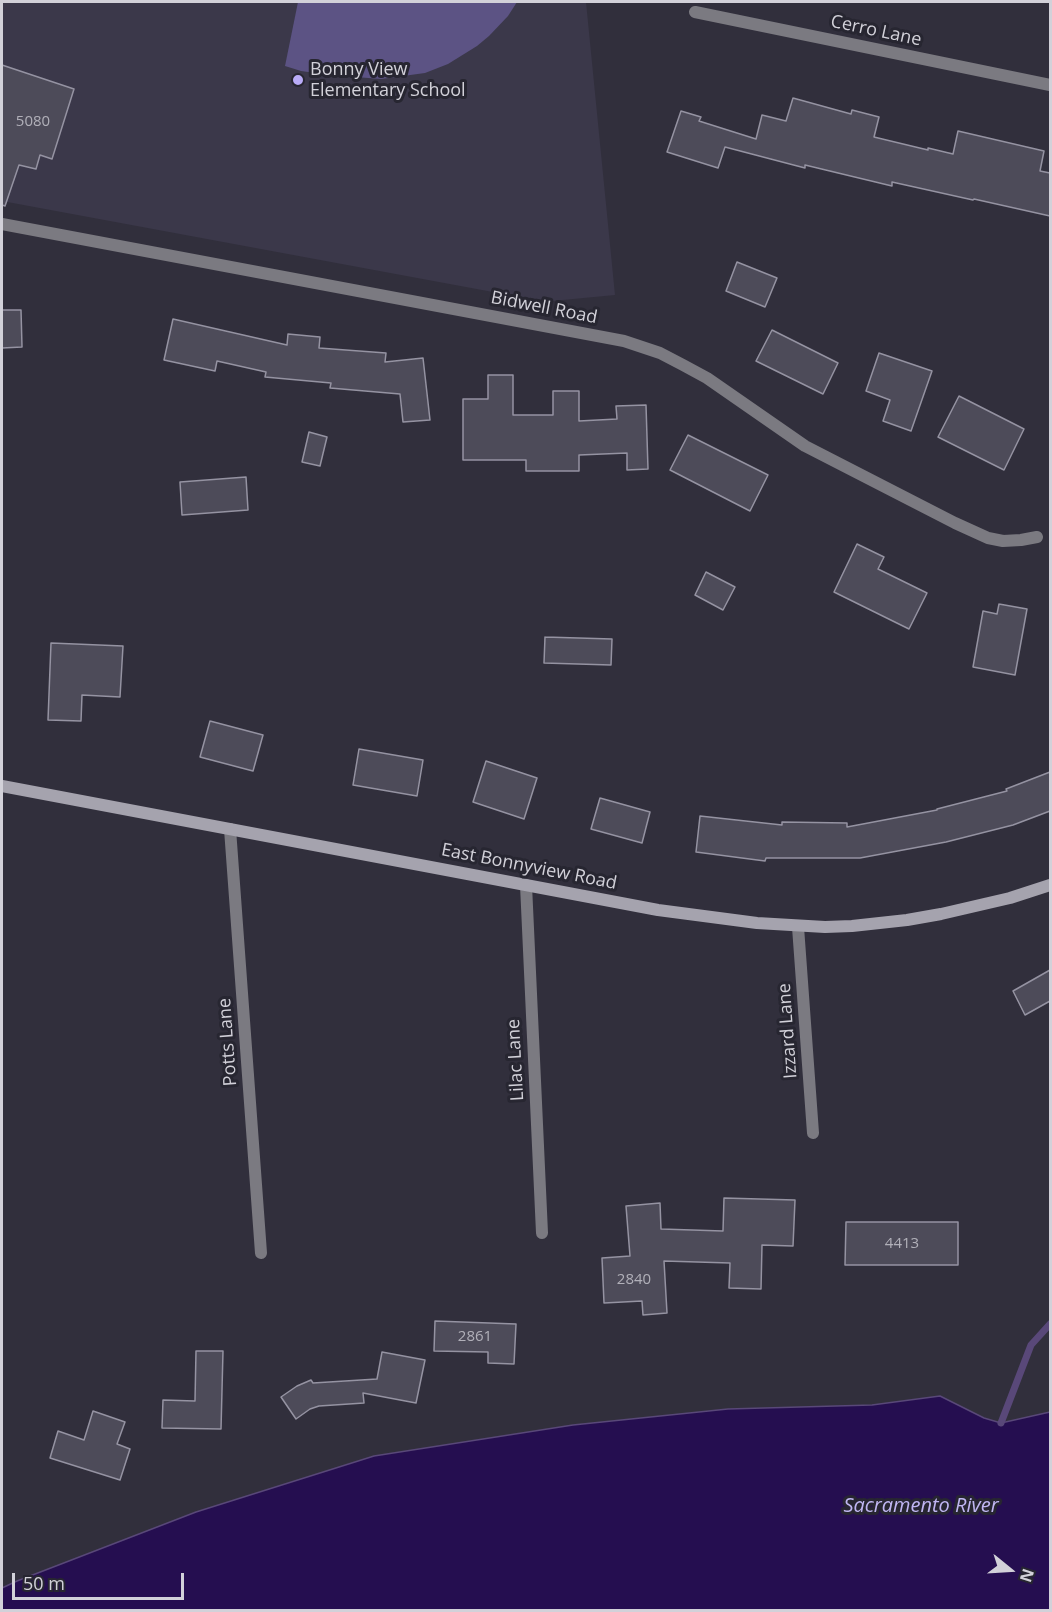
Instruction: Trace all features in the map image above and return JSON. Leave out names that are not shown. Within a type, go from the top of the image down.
[{"type":"street","name":"Cerro Lane","points":[[695,12],[1050,85]]},
{"type":"street","name":"Bidwell Road","points":[[2,224],[624,341],[660,353],[683,364],[805,446],[964,528],[988,538],[1003,541],[1037,537]]},
{"type":"street","name":"East Bonnyview Road","points":[[2,786],[658,910],[798,927],[852,926],[906,920],[1010,898],[1050,885]]},
{"type":"street","name":"Potts Lane","points":[[230,829],[261,1253]]},
{"type":"street","name":"Lilac Lane","points":[[526,885],[542,1233]]},
{"type":"street","name":"Izzard Lane","points":[[798,927],[813,1133]]},
{"type":"shaded area","name":"Bonny View Elementary School","points":[[2,2],[586,2],[615,295],[552,301],[509,295],[2,201]]},
{"type":"shaded area","points":[[298,2],[517,2],[508,16],[489,36],[448,64],[425,73],[381,79],[330,75],[285,66]]},
{"type":"water","name":"Sacramento River","points":[[940,1396],[984,1418],[1001,1423],[1050,1412],[1050,1610],[2,1610],[2,1588],[17,1581],[196,1512],[374,1456],[573,1425],[728,1409],[872,1405]]},
{"type":"building","points":[[2,65],[74,89],[52,159],[40,155],[36,169],[19,165],[5,206],[2,205]]},
{"type":"building","points":[[793,98],[851,114],[852,110],[879,117],[874,137],[928,150],[928,148],[953,154],[958,131],[1044,151],[1040,171],[1050,173],[1050,216],[892,182],[892,186],[805,165],[805,168],[725,147],[718,168],[667,152],[681,111],[701,117],[699,121],[756,139],[762,115],[786,121]]},
{"type":"building","points":[[737,262],[777,278],[765,307],[726,291]]},
{"type":"building","points":[[2,310],[21,310],[22,347],[2,348]]},
{"type":"building","points":[[173,319],[287,345],[288,334],[320,337],[319,348],[386,353],[385,362],[423,358],[430,420],[403,422],[400,394],[330,388],[331,383],[265,377],[266,372],[217,361],[215,371],[164,360]]},
{"type":"building","points":[[772,330],[838,363],[823,394],[756,361]]},
{"type":"building","points":[[879,353],[932,371],[911,431],[883,421],[890,400],[866,391]]},
{"type":"building","points":[[488,375],[513,375],[513,415],[553,415],[553,391],[579,391],[579,421],[617,419],[616,406],[646,405],[648,469],[627,470],[627,453],[579,455],[579,471],[526,471],[526,460],[463,460],[463,399],[488,399]]},
{"type":"building","points":[[959,396],[1024,429],[1004,470],[938,437]]},
{"type":"building","points":[[309,432],[327,437],[320,466],[302,462]]},
{"type":"building","points":[[688,435],[768,475],[750,511],[670,470]]},
{"type":"building","points":[[246,477],[248,510],[182,515],[180,482]]},
{"type":"building","points":[[857,544],[884,557],[878,569],[927,593],[909,629],[834,592]]},
{"type":"building","points":[[706,572],[735,587],[723,610],[695,595]]},
{"type":"building","points":[[999,604],[1027,609],[1015,675],[973,667],[983,611],[997,614]]},
{"type":"building","points":[[545,637],[612,639],[611,665],[544,663]]},
{"type":"building","points":[[51,643],[123,646],[120,697],[82,695],[81,721],[48,720]]},
{"type":"building","points":[[210,721],[263,735],[253,771],[200,757]]},
{"type":"building","points":[[359,749],[423,760],[417,796],[353,785]]},
{"type":"building","points":[[486,761],[537,778],[524,819],[473,802]]},
{"type":"building","points":[[1050,772],[1050,811],[1013,825],[946,842],[860,858],[766,858],[765,861],[696,852],[700,816],[782,825],[782,822],[847,823],[847,827],[937,810],[1007,791],[1006,789]]},
{"type":"building","points":[[600,798],[650,812],[642,843],[591,829]]},
{"type":"building","points":[[1050,970],[1050,1001],[1025,1015],[1013,991]]},
{"type":"building","points":[[724,1198],[795,1200],[793,1246],[762,1245],[761,1289],[729,1288],[730,1263],[664,1261],[667,1313],[643,1315],[642,1301],[604,1303],[602,1258],[630,1256],[626,1206],[660,1203],[661,1229],[723,1231]]},
{"type":"building","points":[[846,1222],[958,1222],[958,1265],[845,1265]]},
{"type":"building","points":[[435,1321],[516,1324],[514,1364],[488,1363],[488,1352],[434,1351]]},
{"type":"building","points":[[196,1351],[223,1351],[221,1429],[162,1428],[163,1400],[195,1401]]},
{"type":"building","points":[[382,1352],[425,1360],[416,1403],[363,1393],[364,1403],[319,1406],[310,1409],[296,1419],[281,1397],[311,1380],[313,1383],[377,1379]]},
{"type":"building","points":[[93,1411],[125,1422],[117,1444],[130,1449],[120,1480],[50,1458],[58,1431],[84,1440]]},
{"type":"waterway","points":[[1001,1423],[1031,1345],[1050,1324]]},
{"type":"place","name":"Bonny View Elementary School","points":[[298,80]]}]
